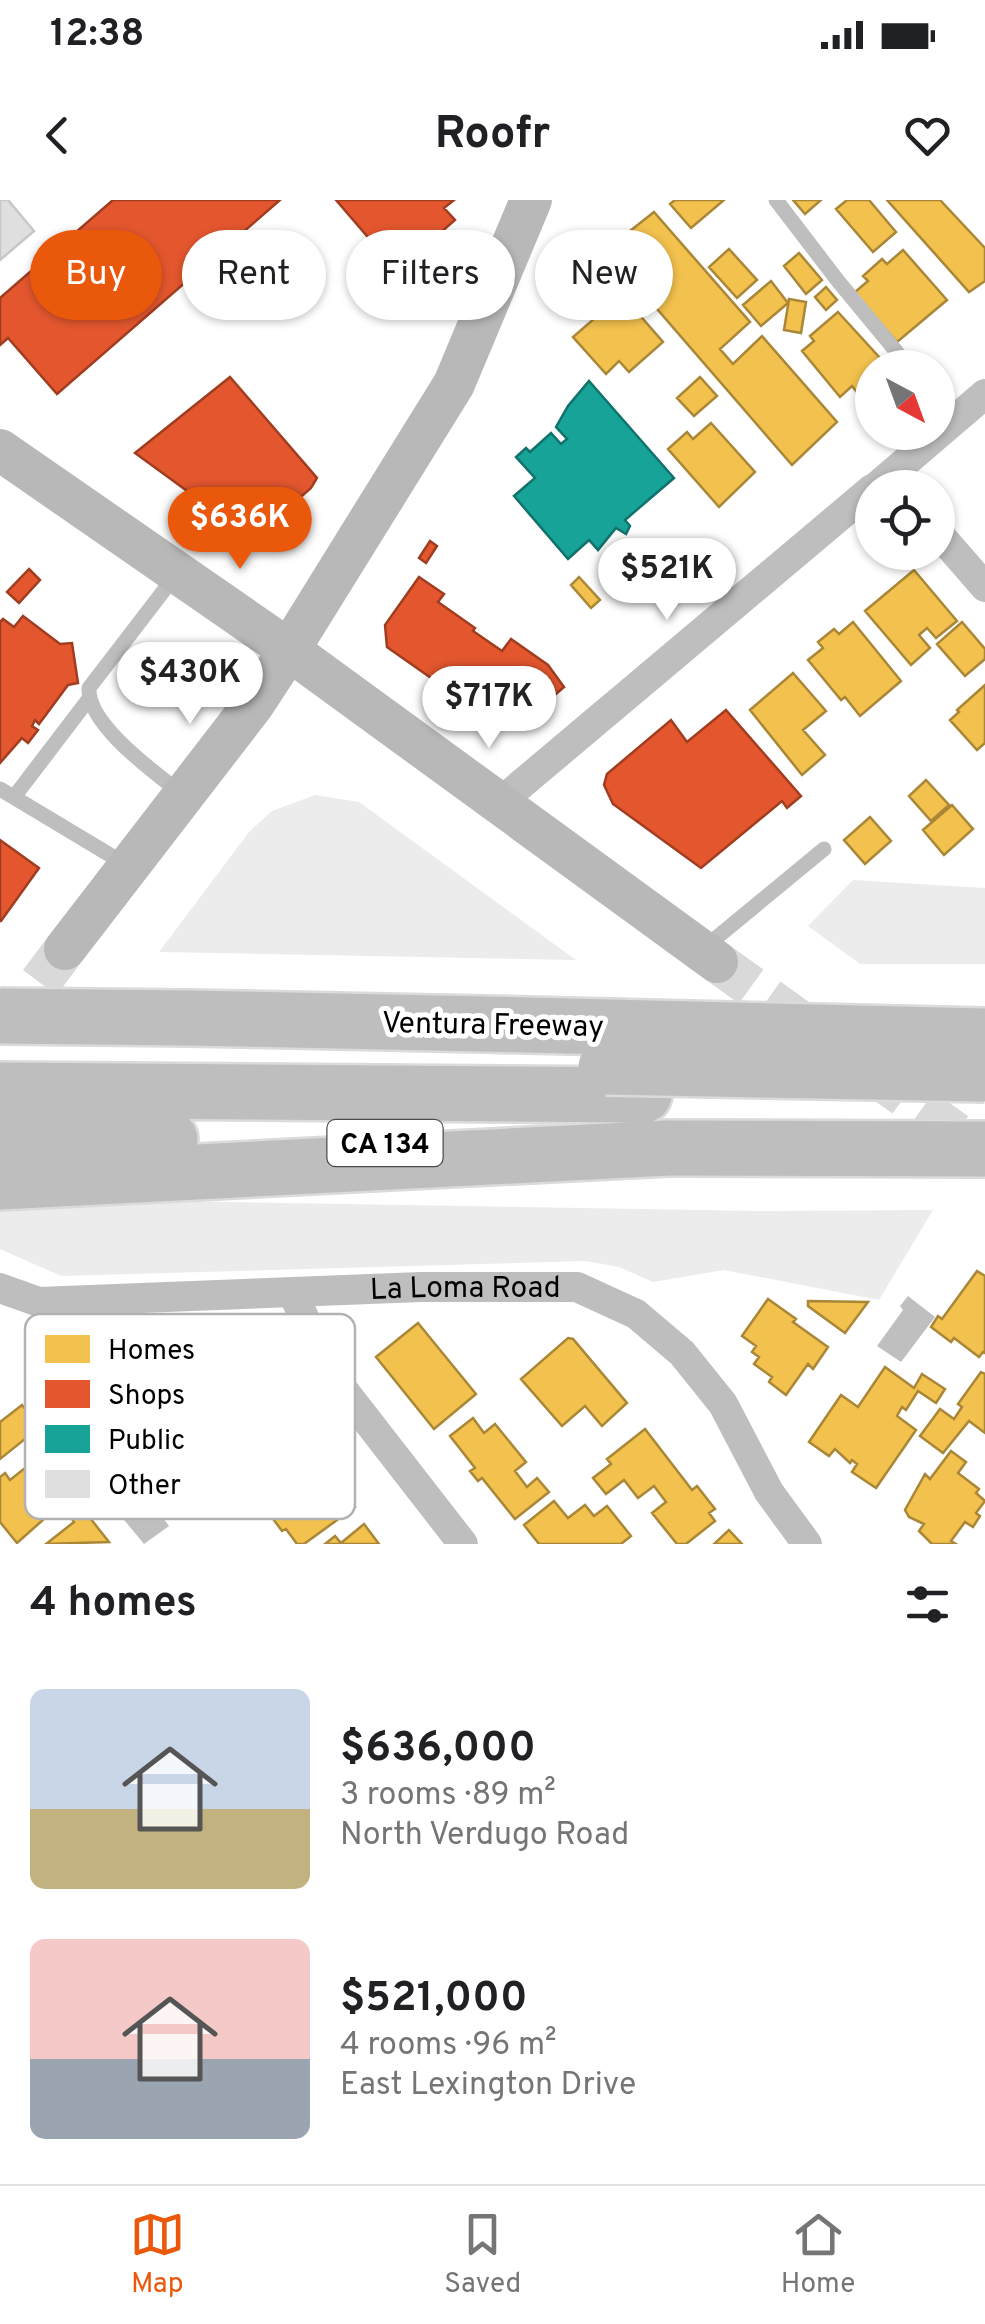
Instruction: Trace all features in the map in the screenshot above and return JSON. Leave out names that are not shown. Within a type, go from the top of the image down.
[{"type":"highway","name":"Ventura Freeway","points":[[0,1016],[162,1057],[484,1024],[985,1036]]},
{"type":"highway","points":[[0,1090],[162,1057]]},
{"type":"highway","points":[[0,1059],[162,1057],[985,1097]]},
{"type":"highway","points":[[625,1081],[985,1074]]},
{"type":"highway","name":"CA 134","points":[[0,1137],[87,1158],[668,1148],[985,1149]]},
{"type":"highway","points":[[0,1182],[87,1158]]},
{"type":"main road","points":[[65,949],[253,705],[290,650],[454,384],[531,200]]},
{"type":"main road","points":[[0,450],[290,650],[709,956]]},
{"type":"street","points":[[955,405],[985,394]]},
{"type":"street","points":[[896,470],[912,450]]},
{"type":"street","points":[[499,803],[855,508]]},
{"type":"street","points":[[955,553],[985,587]]},
{"type":"street","name":"La Loma Road","points":[[0,1288],[39,1302],[421,1287],[577,1287],[636,1314],[682,1353],[724,1404],[768,1492],[807,1544]]},
{"type":"street","points":[[292,1293],[302,1314]]},
{"type":"street","points":[[355,1404],[463,1544]]},
{"type":"lane","points":[[776,200],[895,350]]},
{"type":"lane","points":[[178,572],[89,688],[88,700],[92,710],[137,758],[183,795]]},
{"type":"lane","points":[[88,700],[7,793],[129,866]]},
{"type":"lane","points":[[709,956],[824,848]]},
{"type":"shaded area","points":[[315,795],[359,802],[576,960],[159,952],[249,832],[272,811]]},
{"type":"shaded area","points":[[853,880],[985,888],[985,964],[860,964],[808,926]]},
{"type":"shaded area","points":[[56,1199],[760,1211],[933,1210],[879,1300],[724,1270],[653,1282],[619,1267],[585,1261],[61,1276],[0,1249],[0,1205]]},
{"type":"shaded area","points":[[908,1296],[935,1317],[901,1362],[877,1346],[903,1310],[900,1306]]},
{"type":"shaded area","points":[[123,1519],[164,1519],[169,1526],[144,1544]]},
{"type":"building: Homes","points":[[675,200],[724,200],[691,228],[670,204]]},
{"type":"building: Homes","points":[[793,200],[821,200],[805,214]]},
{"type":"building: Homes","points":[[847,200],[869,200],[896,232],[873,252],[836,209]]},
{"type":"building: Homes","points":[[887,200],[940,200],[985,248],[985,281],[969,292]]},
{"type":"building: Homes","points":[[654,212],[670,230],[631,230]]},
{"type":"building: Homes","points":[[673,234],[750,322],[720,349],[733,364],[762,336],[837,422],[792,465],[667,320],[673,320]]},
{"type":"building: Homes","points":[[729,249],[757,280],[737,298],[709,267]]},
{"type":"building: Homes","points":[[903,250],[947,300],[897,342],[854,293],[868,281],[863,276],[882,259],[887,264]]},
{"type":"building: Homes","points":[[799,253],[822,280],[806,294],[784,266]]},
{"type":"building: Homes","points":[[771,281],[788,303],[761,326],[743,305]]},
{"type":"building: Homes","points":[[826,287],[837,300],[826,310],[815,297]]},
{"type":"building: Homes","points":[[789,299],[806,302],[801,333],[784,330]]},
{"type":"building: Homes","points":[[838,312],[873,350],[855,350],[855,390],[852,386],[840,397],[802,351],[814,341],[810,336]]},
{"type":"building: Homes","points":[[593,320],[644,320],[663,342],[629,372],[619,361],[606,374],[573,337]]},
{"type":"building: Homes","points":[[700,377],[717,396],[694,416],[677,398]]},
{"type":"building: Homes","points":[[711,423],[755,472],[719,507],[668,449],[687,432],[693,439]]},
{"type":"building: Homes","points":[[914,570],[957,621],[936,638],[927,628],[919,635],[930,648],[911,665],[865,611]]},
{"type":"building: Homes","points":[[579,577],[600,600],[591,608],[571,585]]},
{"type":"building: Homes","points":[[853,622],[901,681],[860,716],[845,697],[841,700],[808,660],[823,648],[818,642],[834,629],[839,634]]},
{"type":"building: Homes","points":[[962,622],[985,649],[985,659],[965,676],[937,644]]},
{"type":"building: Homes","points":[[793,673],[826,711],[803,730],[825,755],[802,775],[750,710]]},
{"type":"building: Homes","points":[[985,685],[985,743],[977,750],[950,720]]},
{"type":"building: Homes","points":[[926,780],[949,805],[931,821],[909,796]]},
{"type":"building: Homes","points":[[952,805],[973,829],[944,855],[923,830]]},
{"type":"building: Homes","points":[[870,817],[891,841],[865,864],[844,840]]},
{"type":"building: Homes","points":[[977,1271],[985,1276],[985,1353],[979,1357],[931,1327],[938,1316],[942,1319]]},
{"type":"building: Homes","points":[[768,1299],[828,1347],[813,1369],[808,1364],[786,1395],[769,1382],[772,1377],[754,1364],[759,1357],[752,1352],[756,1346],[742,1336]]},
{"type":"building: Homes","points":[[808,1301],[868,1302],[845,1333],[808,1306]]},
{"type":"building: Homes","points":[[418,1323],[476,1394],[434,1429],[376,1357]]},
{"type":"building: Homes","points":[[568,1338],[573,1339],[627,1403],[602,1426],[585,1406],[562,1426],[521,1379]]},
{"type":"building: Homes","points":[[885,1367],[914,1388],[922,1374],[945,1389],[936,1403],[918,1391],[906,1410],[902,1407],[897,1416],[916,1430],[876,1488],[852,1472],[857,1464],[852,1460],[850,1463],[835,1449],[829,1456],[809,1442],[841,1395],[858,1407]]},
{"type":"building: Homes","points":[[981,1372],[985,1374],[985,1433],[969,1421],[943,1453],[920,1436],[940,1409],[954,1419],[962,1407],[958,1404]]},
{"type":"building: Homes","points":[[22,1405],[25,1409],[25,1439],[0,1459],[0,1422]]},
{"type":"building: Homes","points":[[473,1418],[484,1433],[495,1424],[526,1462],[515,1471],[527,1487],[537,1478],[549,1492],[515,1519],[482,1478],[478,1481],[470,1471],[475,1468],[450,1436]]},
{"type":"building: Homes","points":[[645,1429],[692,1490],[697,1486],[715,1509],[709,1513],[715,1521],[686,1544],[677,1544],[652,1513],[666,1502],[654,1486],[638,1498],[624,1480],[606,1494],[593,1478],[611,1464],[607,1459]]},
{"type":"building: Homes","points":[[951,1451],[966,1462],[958,1473],[979,1489],[976,1493],[985,1501],[976,1513],[980,1516],[973,1527],[965,1522],[951,1541],[956,1544],[932,1544],[919,1531],[924,1524],[909,1517],[905,1510],[925,1474],[930,1479]]},
{"type":"building: Homes","points":[[25,1468],[25,1519],[44,1519],[17,1543],[0,1522],[0,1477],[5,1473],[10,1480]]},
{"type":"building: Homes","points":[[554,1501],[568,1518],[585,1505],[594,1516],[607,1506],[631,1536],[621,1544],[539,1544],[524,1525]]},
{"type":"building: Homes","points":[[72,1519],[91,1519],[109,1542],[46,1544],[74,1522]]},
{"type":"building: Homes","points":[[273,1519],[338,1519],[304,1544],[297,1544],[286,1529],[282,1531]]},
{"type":"building: Homes","points":[[364,1524],[379,1544],[325,1544],[335,1536],[341,1543]]},
{"type":"building: Homes","points":[[729,1530],[742,1544],[714,1544]]},
{"type":"building: Shops","points":[[113,200],[280,200],[246,230],[182,230],[182,285],[162,303],[162,230],[78,230]]},
{"type":"building: Shops","points":[[336,200],[454,200],[444,208],[455,220],[444,230],[362,230]]},
{"type":"building: Shops","points":[[30,272],[30,320],[142,320],[57,394],[8,338],[0,345],[0,298]]},
{"type":"building: Shops","points":[[230,377],[317,478],[311,488],[253,539],[135,453]]},
{"type":"building: Shops","points":[[430,541],[437,546],[426,563],[419,558]]},
{"type":"building: Shops","points":[[29,569],[40,580],[19,603],[7,592]]},
{"type":"building: Shops","points":[[419,577],[444,594],[438,602],[475,628],[473,631],[502,651],[511,639],[548,665],[564,687],[520,725],[498,725],[387,647],[385,625]]},
{"type":"building: Shops","points":[[23,616],[60,644],[72,643],[78,683],[68,685],[39,724],[35,720],[32,726],[38,730],[28,743],[22,738],[0,763],[0,622],[3,619],[14,627]]},
{"type":"building: Shops","points":[[726,710],[801,796],[787,808],[782,801],[701,868],[613,804],[604,785],[607,774],[671,720],[687,742]]},
{"type":"building: Shops","points":[[0,840],[39,868],[1,921],[0,921]]},
{"type":"building: Public","points":[[589,381],[674,478],[625,520],[630,526],[626,534],[616,528],[598,550],[589,540],[568,559],[514,496],[535,478],[516,457],[526,448],[530,452],[551,433],[561,444],[567,439],[556,427]]},
{"type":"building: Other","points":[[0,200],[8,200],[33,230],[0,260]]},
{"type":"tunnel","points":[[2,1033],[65,949]]},
{"type":"tunnel","points":[[717,962],[985,1154]]}]
